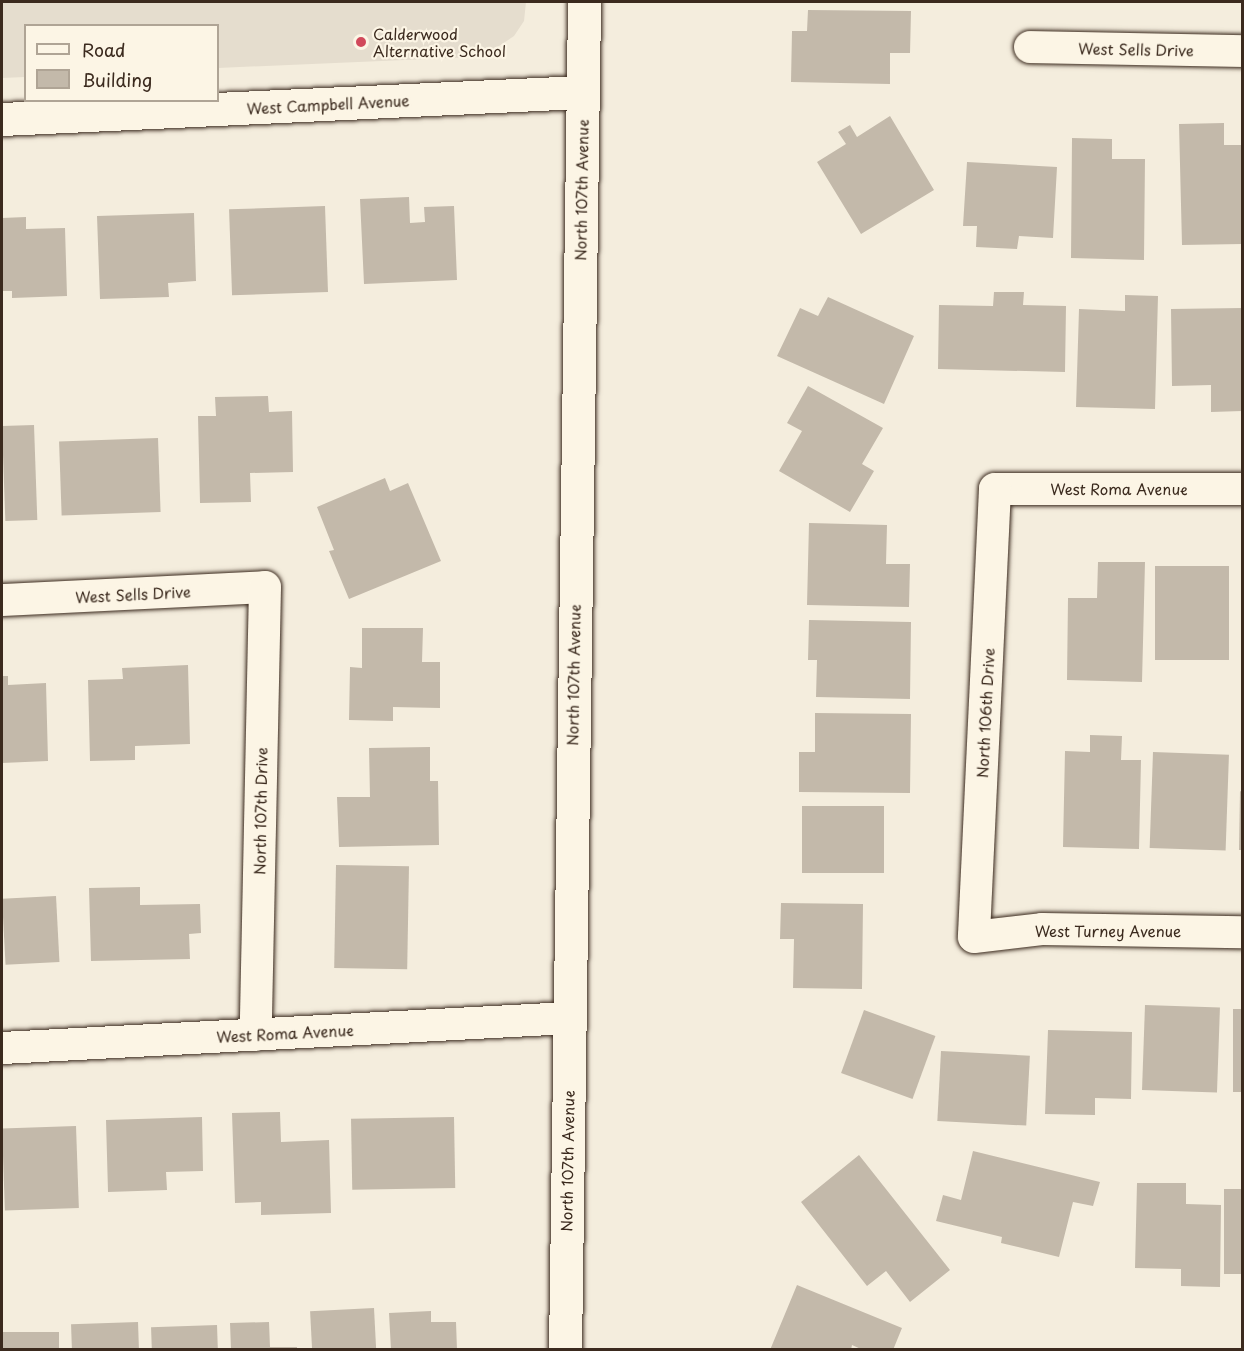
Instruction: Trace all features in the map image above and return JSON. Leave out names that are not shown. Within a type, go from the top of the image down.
[{"type":"main road","name":"North 107th Avenue","points":[[565,1350],[584,2]]},
{"type":"main road","name":"West Campbell Avenue","points":[[2,119],[582,93]]},
{"type":"street","name":"West Sells Drive","points":[[1030,47],[1242,51]]},
{"type":"street","name":"West Roma Avenue","points":[[996,489],[1242,489]]},
{"type":"street","name":"North 106th Drive","points":[[974,937],[996,489]]},
{"type":"street","name":"West Sells Drive","points":[[2,600],[265,587]]},
{"type":"street","name":"North 107th Drive","points":[[256,1035],[265,587]]},
{"type":"street","name":"West Turney Avenue","points":[[974,937],[1042,929],[1242,932]]},
{"type":"street","name":"West Roma Avenue","points":[[2,1048],[568,1018]]},
{"type":"shaded area","name":"Calderwood Alternative School","points":[[2,2],[526,2],[524,21],[514,36],[496,48],[474,57],[219,68],[219,24],[24,24],[24,77],[2,78]]},
{"type":"building","points":[[808,10],[911,11],[910,53],[890,53],[890,84],[791,82],[792,31],[807,31]]},
{"type":"building","points":[[890,116],[934,190],[861,234],[817,162],[846,144],[838,132],[850,125],[857,137]]},
{"type":"building","points":[[1224,123],[1224,145],[1242,145],[1242,244],[1182,245],[1179,124]]},
{"type":"building","points":[[1072,138],[1112,139],[1112,159],[1145,159],[1144,260],[1071,258]]},
{"type":"building","points":[[967,162],[1057,167],[1053,238],[1019,236],[1017,249],[976,247],[977,226],[963,226]]},
{"type":"building","points":[[409,197],[410,223],[425,222],[424,207],[454,206],[457,280],[364,284],[360,199]]},
{"type":"building","points":[[325,206],[328,292],[232,295],[229,209]]},
{"type":"building","points":[[194,213],[196,281],[168,283],[169,297],[100,299],[97,216]]},
{"type":"building","points":[[26,217],[26,229],[65,228],[67,296],[12,298],[12,291],[2,291],[2,218]]},
{"type":"building","points":[[994,292],[1024,292],[1023,305],[1066,306],[1065,372],[938,369],[939,305],[993,306]]},
{"type":"building","points":[[1125,295],[1158,296],[1155,409],[1076,407],[1079,309],[1125,311]]},
{"type":"building","points":[[828,297],[914,336],[884,404],[777,356],[800,308],[818,316]]},
{"type":"building","points":[[1242,308],[1242,411],[1211,412],[1211,385],[1172,386],[1171,309]]},
{"type":"building","points":[[808,386],[883,428],[862,464],[874,471],[850,512],[779,471],[802,431],[787,423]]},
{"type":"building","points":[[268,396],[269,412],[292,411],[293,472],[250,473],[251,502],[200,503],[198,416],[216,416],[215,397]]},
{"type":"building","points":[[34,425],[37,520],[5,521],[2,426]]},
{"type":"building","points":[[158,438],[161,512],[62,515],[59,441]]},
{"type":"building","points":[[385,478],[390,491],[408,483],[441,561],[349,599],[329,551],[334,550],[317,507]]},
{"type":"building","points":[[809,523],[887,525],[886,564],[910,564],[909,607],[807,605]]},
{"type":"building","points":[[1098,562],[1145,562],[1142,682],[1067,680],[1068,598],[1097,598]]},
{"type":"building","points":[[1155,566],[1229,566],[1229,660],[1155,660]]},
{"type":"building","points":[[809,620],[911,622],[910,699],[816,697],[817,660],[808,660]]},
{"type":"building","points":[[362,628],[423,628],[422,662],[440,662],[440,708],[393,707],[393,721],[349,720],[350,667],[362,668]]},
{"type":"building","points":[[188,665],[190,744],[135,746],[135,760],[90,761],[88,680],[123,679],[122,668]]},
{"type":"building","points":[[2,676],[8,676],[8,685],[46,683],[48,761],[2,763]]},
{"type":"building","points":[[815,713],[911,714],[910,793],[799,792],[799,752],[815,752]]},
{"type":"building","points":[[1090,735],[1122,736],[1121,760],[1141,760],[1139,849],[1063,847],[1065,751],[1090,752]]},
{"type":"building","points":[[430,747],[430,781],[438,781],[439,845],[339,847],[337,797],[370,797],[369,748]]},
{"type":"building","points":[[1153,752],[1229,755],[1226,851],[1150,848]]},
{"type":"building","points":[[1240,791],[1242,792],[1242,850],[1239,850]]},
{"type":"building","points":[[802,806],[884,806],[884,873],[802,873]]},
{"type":"building","points":[[336,865],[409,866],[407,969],[334,968]]},
{"type":"building","points":[[140,887],[140,905],[200,904],[201,933],[189,934],[190,959],[91,961],[89,888]]},
{"type":"building","points":[[56,896],[59,962],[6,965],[2,899]]},
{"type":"building","points":[[781,903],[863,904],[862,989],[793,988],[794,939],[780,939]]},
{"type":"building","points":[[1145,1005],[1220,1008],[1217,1093],[1142,1090]]},
{"type":"building","points":[[1233,1009],[1242,1009],[1242,1092],[1233,1092]]},
{"type":"building","points":[[864,1010],[935,1036],[913,1099],[841,1073]]},
{"type":"building","points":[[1048,1030],[1132,1032],[1131,1099],[1095,1098],[1095,1115],[1045,1114]]},
{"type":"building","points":[[941,1051],[1030,1056],[1026,1126],[937,1121]]},
{"type":"building","points":[[280,1112],[281,1142],[329,1140],[331,1213],[261,1215],[261,1202],[235,1203],[232,1113]]},
{"type":"building","points":[[202,1117],[203,1171],[166,1172],[167,1190],[108,1192],[106,1120]]},
{"type":"building","points":[[454,1117],[455,1188],[352,1190],[351,1119]]},
{"type":"building","points":[[76,1126],[79,1208],[5,1211],[2,1129]]},
{"type":"building","points":[[973,1151],[1100,1182],[1093,1206],[1073,1202],[1059,1257],[1001,1243],[1002,1237],[936,1221],[943,1195],[961,1200]]},
{"type":"building","points":[[859,1155],[950,1270],[910,1302],[886,1271],[867,1286],[801,1202]]},
{"type":"building","points":[[1137,1183],[1186,1183],[1186,1204],[1221,1205],[1220,1287],[1181,1286],[1181,1269],[1135,1268]]},
{"type":"building","points":[[1224,1189],[1242,1189],[1242,1274],[1224,1274]]},
{"type":"building","points":[[797,1285],[902,1328],[893,1350],[863,1350],[852,1345],[851,1350],[770,1350]]},
{"type":"building","points":[[374,1308],[376,1350],[312,1350],[310,1311]]},
{"type":"building","points":[[431,1311],[431,1322],[456,1322],[457,1350],[391,1350],[389,1313]]},
{"type":"building","points":[[138,1322],[139,1350],[72,1350],[71,1324]]},
{"type":"building","points":[[269,1322],[270,1347],[297,1347],[297,1350],[231,1350],[230,1323]]},
{"type":"building","points":[[217,1325],[218,1350],[152,1350],[151,1327]]},
{"type":"building","points":[[2,1332],[59,1332],[59,1350],[2,1350]]},
{"type":"place","name":"Calderwood Alternative School","points":[[361,42]]}]
